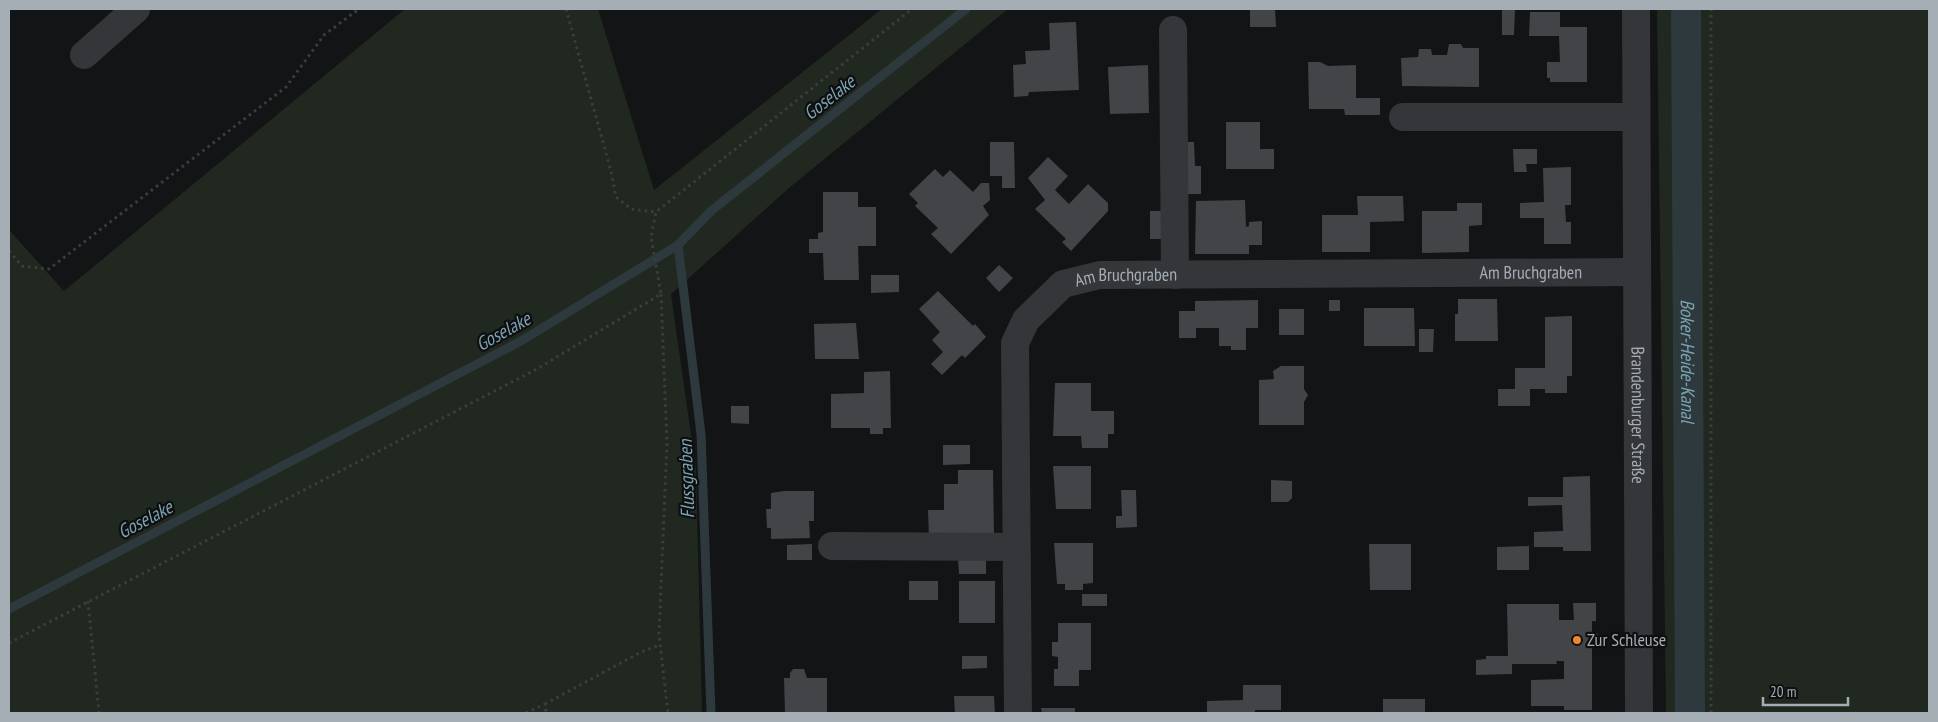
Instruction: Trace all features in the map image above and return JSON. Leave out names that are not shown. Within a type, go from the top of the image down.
[{"type":"street","points":[[84,55],[136,9]]},
{"type":"street","name":"Brandenburger Straße","points":[[1636,9],[1639,713]]},
{"type":"street","points":[[1173,30],[1175,275]]},
{"type":"street","points":[[1403,117],[1636,117]]},
{"type":"street","name":"Am Bruchgraben","points":[[1018,713],[1015,343],[1026,320],[1063,284],[1100,275],[1637,272]]},
{"type":"street","points":[[832,546],[1016,547]]},
{"type":"path","points":[[9,251],[22,266],[49,269],[286,87],[324,35],[359,9]]},
{"type":"path","points":[[566,9],[611,171],[616,196],[631,209],[656,212]]},
{"type":"path","points":[[668,713],[660,645],[667,443],[661,294],[651,237],[656,212],[912,9]]},
{"type":"path","points":[[1711,9],[1711,713]]},
{"type":"path","points":[[9,643],[537,369],[661,294]]},
{"type":"path","points":[[88,601],[99,713]]},
{"type":"path","points":[[526,713],[641,652],[660,645]]},
{"type":"path","points":[[546,704],[546,713]]},
{"type":"shaded area","points":[[405,9],[598,9],[654,190],[882,9],[1008,9],[789,188],[671,294],[696,470],[702,713],[9,713],[9,230],[64,291]]},
{"type":"shaded area","points":[[1657,9],[1929,9],[1929,713],[1666,713]]},
{"type":"building","points":[[1250,9],[1275,9],[1276,27],[1250,27]]},
{"type":"building","points":[[1502,9],[1515,9],[1514,35],[1502,35]]},
{"type":"building","points":[[1530,12],[1560,12],[1560,27],[1587,27],[1587,82],[1550,82],[1550,78],[1547,78],[1547,62],[1560,62],[1559,36],[1529,36]]},
{"type":"building","points":[[1076,22],[1079,90],[1029,92],[1028,96],[1014,97],[1013,65],[1026,64],[1025,51],[1050,50],[1049,23]]},
{"type":"building","points":[[1449,44],[1461,44],[1463,48],[1479,48],[1479,87],[1402,86],[1401,58],[1418,57],[1419,49],[1431,49],[1432,55],[1447,55]]},
{"type":"building","points":[[1308,62],[1320,62],[1328,66],[1356,65],[1356,98],[1380,98],[1380,115],[1345,115],[1344,109],[1309,109]]},
{"type":"building","points":[[1148,65],[1149,113],[1110,114],[1108,67]]},
{"type":"building","points":[[1226,122],[1260,122],[1260,149],[1274,149],[1274,169],[1226,169]]},
{"type":"building","points":[[990,142],[1014,142],[1015,188],[1002,188],[1002,176],[990,176]]},
{"type":"building","points":[[1182,142],[1194,142],[1195,166],[1201,166],[1201,194],[1180,194]]},
{"type":"building","points":[[1513,149],[1537,149],[1537,164],[1526,164],[1527,172],[1514,172]]},
{"type":"building","points":[[1048,157],[1068,176],[1055,190],[1069,204],[1088,184],[1108,203],[1108,211],[1071,251],[1062,242],[1066,239],[1035,209],[1045,200],[1028,178]]},
{"type":"building","points":[[1571,167],[1571,205],[1565,205],[1566,222],[1571,222],[1571,244],[1544,244],[1544,218],[1520,218],[1520,203],[1544,202],[1543,168]]},
{"type":"building","points":[[935,169],[943,177],[950,170],[973,192],[981,183],[989,183],[990,200],[983,206],[989,215],[951,254],[931,234],[938,228],[915,206],[918,203],[909,194]]},
{"type":"building","points":[[823,192],[858,192],[858,207],[876,207],[876,246],[858,246],[859,280],[824,280],[823,253],[809,253],[809,239],[818,239],[818,233],[823,232]]},
{"type":"building","points":[[1357,196],[1403,196],[1404,221],[1370,222],[1370,252],[1322,252],[1322,215],[1358,215]]},
{"type":"building","points":[[1245,200],[1246,227],[1249,226],[1249,222],[1262,221],[1262,245],[1249,245],[1249,254],[1195,254],[1196,201]]},
{"type":"building","points":[[1457,203],[1482,203],[1482,225],[1469,226],[1469,252],[1422,253],[1422,211],[1457,211]]},
{"type":"building","points":[[1150,211],[1166,211],[1166,239],[1150,239]]},
{"type":"building","points":[[999,265],[1013,278],[999,292],[986,278]]},
{"type":"building","points":[[871,275],[899,275],[899,292],[871,293]]},
{"type":"building","points":[[938,291],[973,326],[975,324],[986,337],[965,358],[962,355],[942,375],[931,364],[943,352],[932,340],[940,332],[919,309]]},
{"type":"building","points":[[1458,299],[1497,299],[1498,341],[1455,341],[1455,314],[1458,314]]},
{"type":"building","points":[[1258,300],[1258,328],[1246,328],[1246,350],[1231,350],[1231,346],[1219,346],[1219,328],[1196,328],[1196,338],[1179,338],[1179,311],[1195,311],[1195,301]]},
{"type":"building","points":[[1329,300],[1340,300],[1340,311],[1329,311]]},
{"type":"building","points":[[1364,308],[1414,308],[1415,346],[1364,346]]},
{"type":"building","points":[[1279,309],[1304,309],[1304,335],[1279,335]]},
{"type":"building","points":[[1572,316],[1572,376],[1567,376],[1567,393],[1545,393],[1545,389],[1530,389],[1530,406],[1498,406],[1498,389],[1515,389],[1515,368],[1545,368],[1545,317]]},
{"type":"building","points":[[856,323],[859,359],[815,359],[814,324]]},
{"type":"building","points":[[1419,329],[1434,329],[1433,352],[1419,352]]},
{"type":"building","points":[[1281,366],[1304,366],[1304,389],[1308,395],[1304,402],[1304,425],[1259,425],[1259,380],[1274,379],[1273,371]]},
{"type":"building","points":[[890,371],[891,428],[883,428],[883,434],[870,434],[870,428],[831,428],[831,394],[864,393],[864,372]]},
{"type":"building","points":[[1055,383],[1091,383],[1091,411],[1114,411],[1114,434],[1108,434],[1108,448],[1082,448],[1081,436],[1053,436]]},
{"type":"building","points":[[731,406],[749,406],[749,424],[731,423]]},
{"type":"building","points":[[943,445],[970,445],[970,464],[943,465]]},
{"type":"building","points":[[1053,466],[1091,466],[1091,509],[1056,509]]},
{"type":"building","points":[[958,470],[993,470],[994,536],[929,538],[928,510],[944,510],[944,484],[958,484]]},
{"type":"building","points":[[1590,476],[1591,551],[1563,551],[1563,547],[1534,547],[1534,532],[1563,531],[1562,505],[1528,506],[1528,497],[1563,497],[1563,477]]},
{"type":"building","points":[[1271,480],[1292,481],[1292,498],[1288,502],[1271,502]]},
{"type":"building","points":[[1121,490],[1136,490],[1137,527],[1116,528],[1116,516],[1122,516]]},
{"type":"building","points":[[814,491],[814,521],[809,521],[810,538],[771,539],[771,528],[767,528],[766,509],[771,509],[771,493]]},
{"type":"building","points":[[1054,543],[1093,543],[1093,583],[1083,584],[1083,590],[1065,590],[1065,584],[1057,584]]},
{"type":"building","points":[[812,544],[812,560],[787,560],[787,545]]},
{"type":"building","points":[[1369,544],[1411,544],[1411,590],[1370,590]]},
{"type":"building","points":[[1529,546],[1529,570],[1497,570],[1497,547]]},
{"type":"building","points":[[986,558],[986,574],[959,574],[958,559]]},
{"type":"building","points":[[909,581],[938,581],[938,600],[909,600]]},
{"type":"building","points":[[959,581],[995,581],[995,623],[959,623]]},
{"type":"building","points":[[1082,594],[1107,594],[1107,606],[1082,606]]},
{"type":"building","points":[[1573,603],[1596,603],[1596,621],[1592,621],[1592,633],[1597,633],[1600,641],[1592,643],[1592,710],[1564,710],[1564,706],[1531,706],[1531,680],[1564,679],[1564,661],[1556,661],[1557,664],[1512,664],[1512,674],[1476,675],[1476,660],[1486,659],[1486,656],[1508,656],[1507,604],[1559,604],[1559,620],[1574,620]]},
{"type":"building","points":[[1058,623],[1091,623],[1091,670],[1079,670],[1079,686],[1054,686],[1054,669],[1058,669],[1058,657],[1052,656],[1052,642],[1058,642]]},
{"type":"building","points":[[962,656],[987,656],[987,668],[962,669]]},
{"type":"building","points":[[793,669],[804,669],[807,678],[827,678],[827,713],[785,713],[784,678],[790,678],[790,673]]},
{"type":"building","points":[[1243,685],[1281,685],[1281,710],[1255,710],[1255,713],[1207,713],[1207,701],[1243,700]]},
{"type":"building","points":[[954,696],[994,696],[995,713],[955,713]]},
{"type":"building","points":[[1383,699],[1425,699],[1425,713],[1383,713]]},
{"type":"building","points":[[1041,708],[1075,708],[1075,713],[1042,713]]},
{"type":"waterway","name":"Goselake","points":[[9,609],[521,341],[678,245],[711,211],[966,9]]},
{"type":"waterway","name":"Boker-Heide-Kanal","points":[[1686,9],[1690,713]]},
{"type":"waterway","name":"Flussgraben","points":[[678,245],[701,434],[711,713]]},
{"type":"place","name":"Zur Schleuse","points":[[1577,640]]}]
